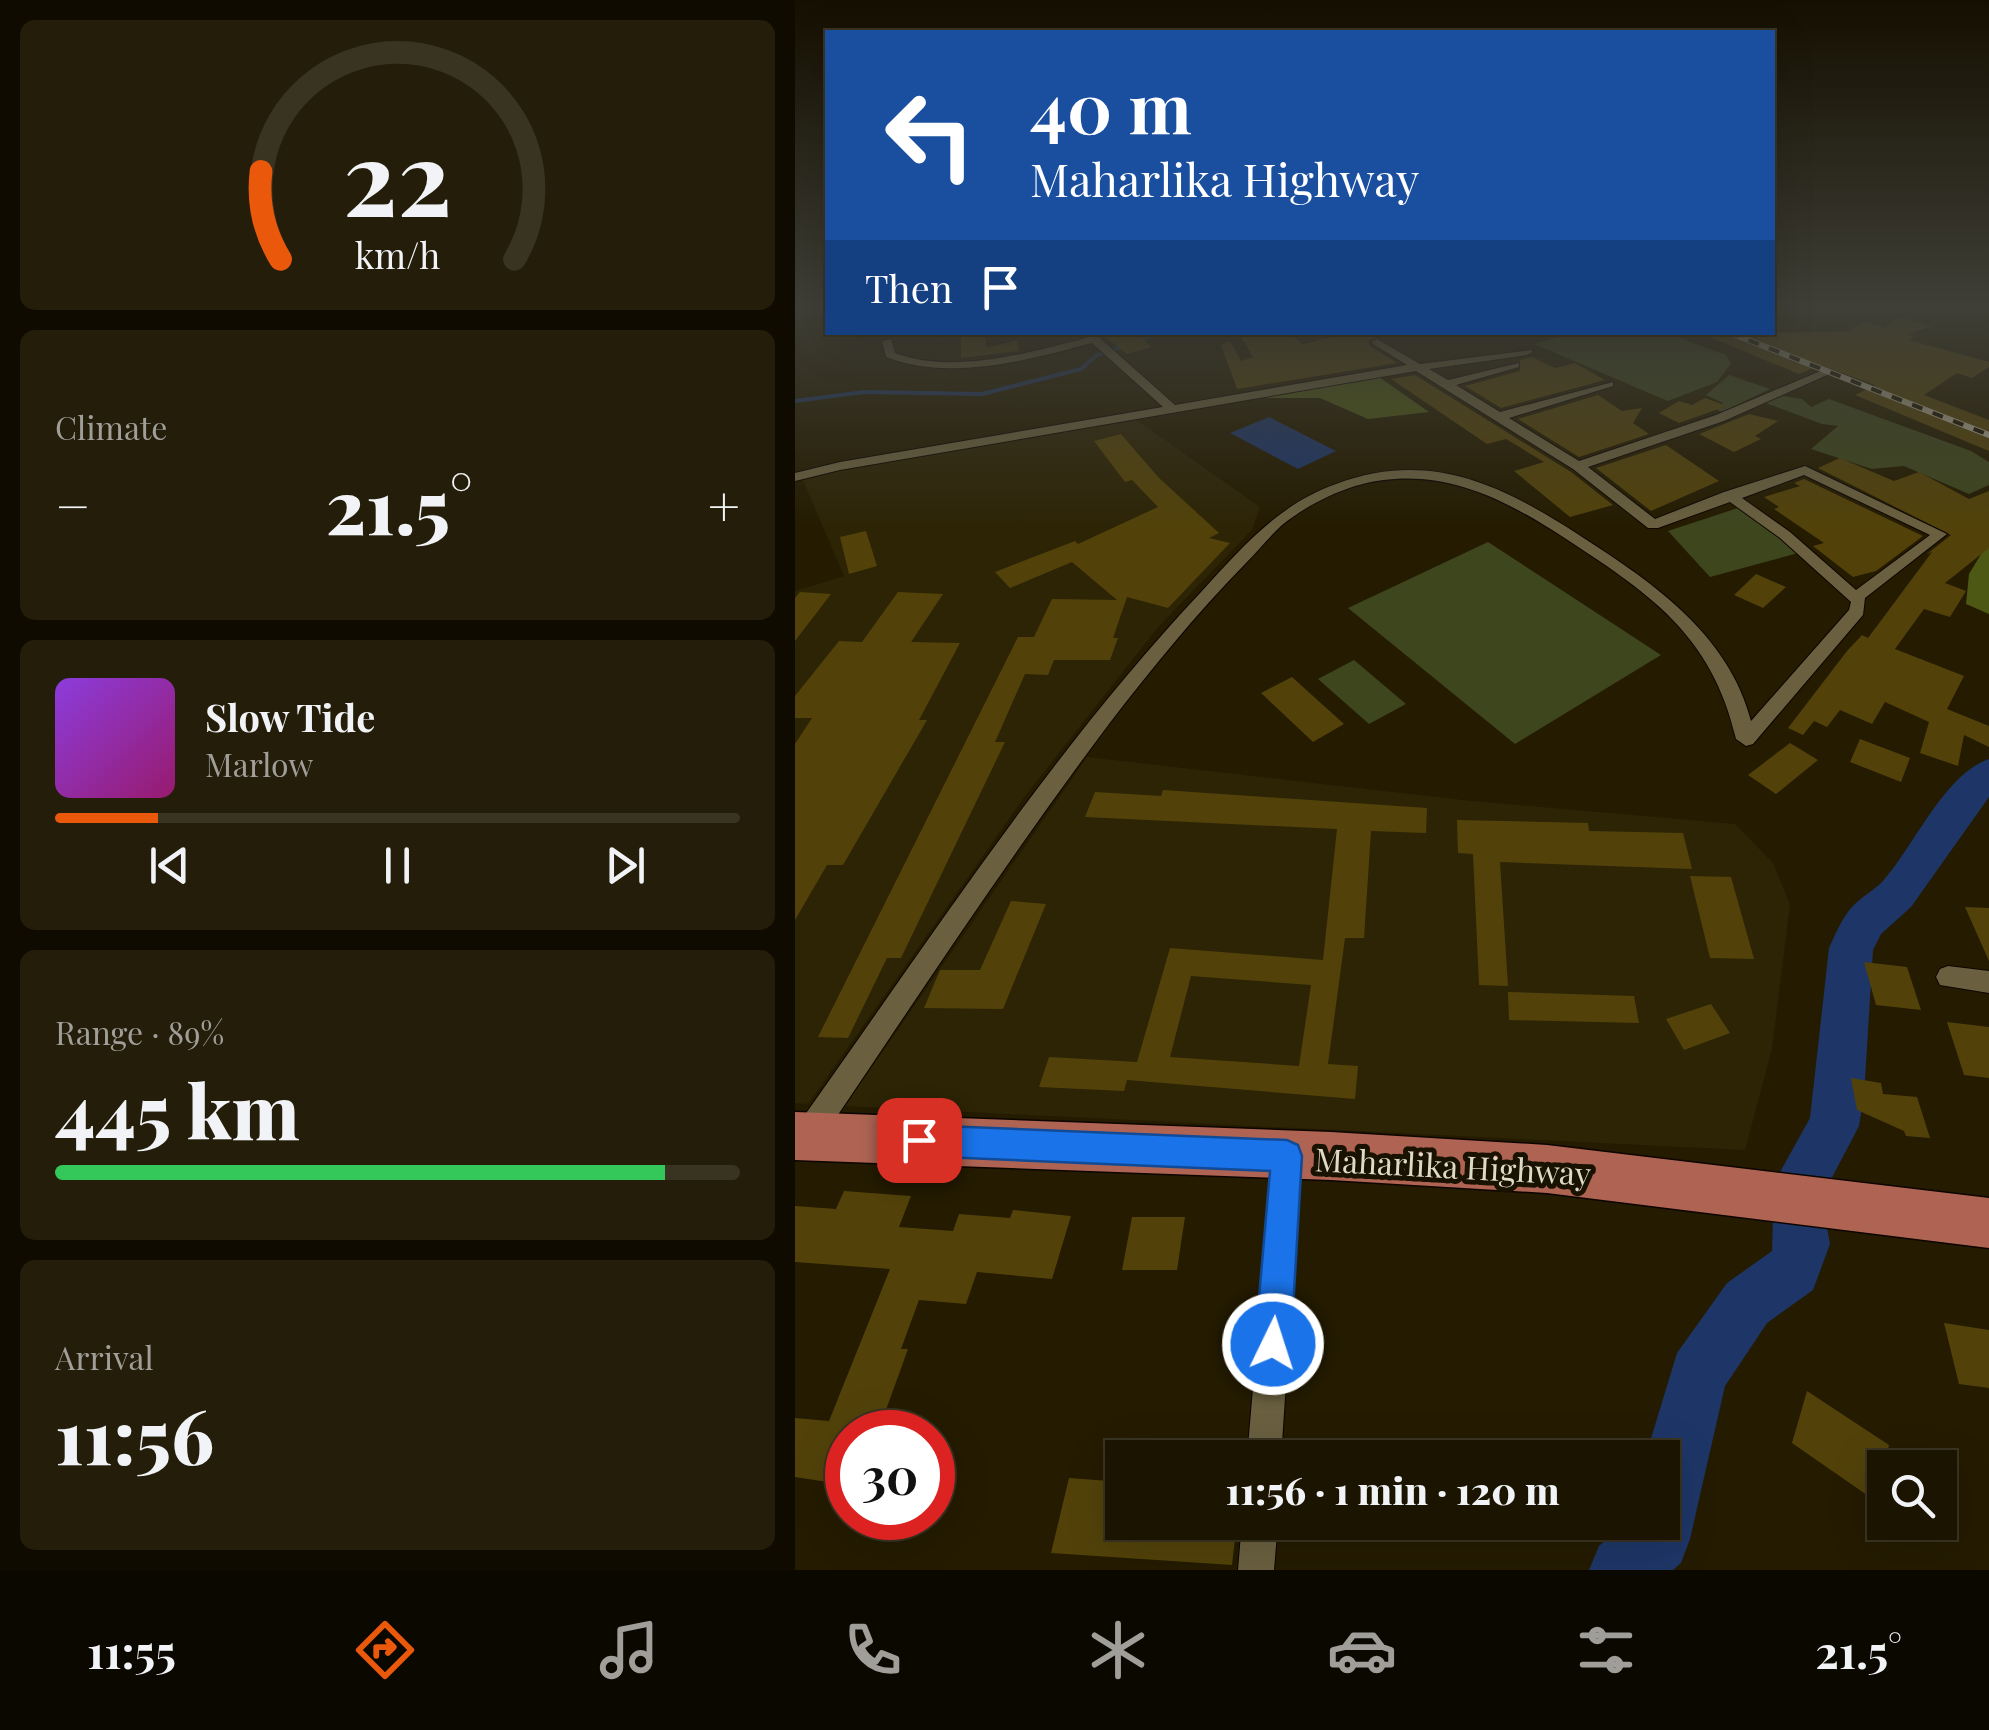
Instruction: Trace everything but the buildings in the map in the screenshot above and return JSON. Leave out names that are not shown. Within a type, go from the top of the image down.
[{"type":"highway","name":"Maharlika Highway","points":[[801,1137],[1547,1168],[1989,1223]]},
{"type":"street","points":[[1142,382],[1175,411]]},
{"type":"street","points":[[795,477],[840,466],[1341,382]]},
{"type":"street","points":[[1444,382],[1578,466],[1653,525],[1805,470],[1940,534],[1857,598]]},
{"type":"street","points":[[1447,384],[1452,382]]},
{"type":"street","points":[[1578,466],[1720,418],[1800,382]]},
{"type":"street","points":[[1498,417],[1609,384]]},
{"type":"street","points":[[801,1137],[1041,801],[1172,630],[1283,518],[1310,500],[1359,481],[1414,474],[1453,477],[1500,491],[1650,587],[1675,611],[1727,676],[1743,712],[1746,739],[1857,610],[1857,598],[1785,536],[1729,495]]},
{"type":"street","points":[[1948,977],[1989,982]]},
{"type":"street","points":[[1265,1440],[1287,1156]]},
{"type":"street","points":[[1256,1570],[1258,1540]]},
{"type":"shaded area","points":[[1136,420],[1260,507],[1252,530],[1159,626],[1025,796],[808,1104],[795,1103],[795,591],[844,576],[802,478],[834,469]]},
{"type":"shaded area","points":[[1087,757],[1472,801],[1735,824],[1773,863],[1790,904],[1772,1049],[1745,1150],[845,1106]]},
{"type":"green space","points":[[1350,382],[1387,382],[1429,412],[1368,419],[1320,398],[1262,398]]},
{"type":"green space","points":[[1624,382],[1716,382],[1668,401]]},
{"type":"green space","points":[[1721,382],[1750,382],[1770,389],[1722,412],[1715,409],[1723,403],[1706,395]]},
{"type":"green space","points":[[1782,396],[1802,399],[1811,407],[1829,399],[1971,451],[1989,462],[1989,485],[1969,494],[1904,466],[1872,469],[1811,449],[1838,426],[1766,403]]},
{"type":"green space","points":[[1741,507],[1798,553],[1710,577],[1668,531]]},
{"type":"green space","points":[[1989,541],[1989,614],[1966,604],[1969,574]]},
{"type":"green space","points":[[1488,542],[1661,655],[1515,744],[1348,608]]},
{"type":"green space","points":[[1354,660],[1406,704],[1369,724],[1318,679]]},
{"type":"water","points":[[1269,417],[1336,451],[1298,469],[1230,433]]},
{"type":"waterway","points":[[795,401],[864,392],[982,394],[1028,382]]},
{"type":"waterway","points":[[1680,1445],[1698,1374],[1747,1303],[1793,1270],[1802,1244],[1797,1211],[1800,1183],[1834,1126],[1839,1096],[1851,948],[1866,921],[1896,895],[1959,805],[1989,773]]},
{"type":"waterway","points":[[1623,1570],[1656,1540]]},
{"type":"railway","points":[[1855,382],[1989,435]]},
{"type":"route","points":[[919,1140],[1287,1156],[1273,1344]]}]
